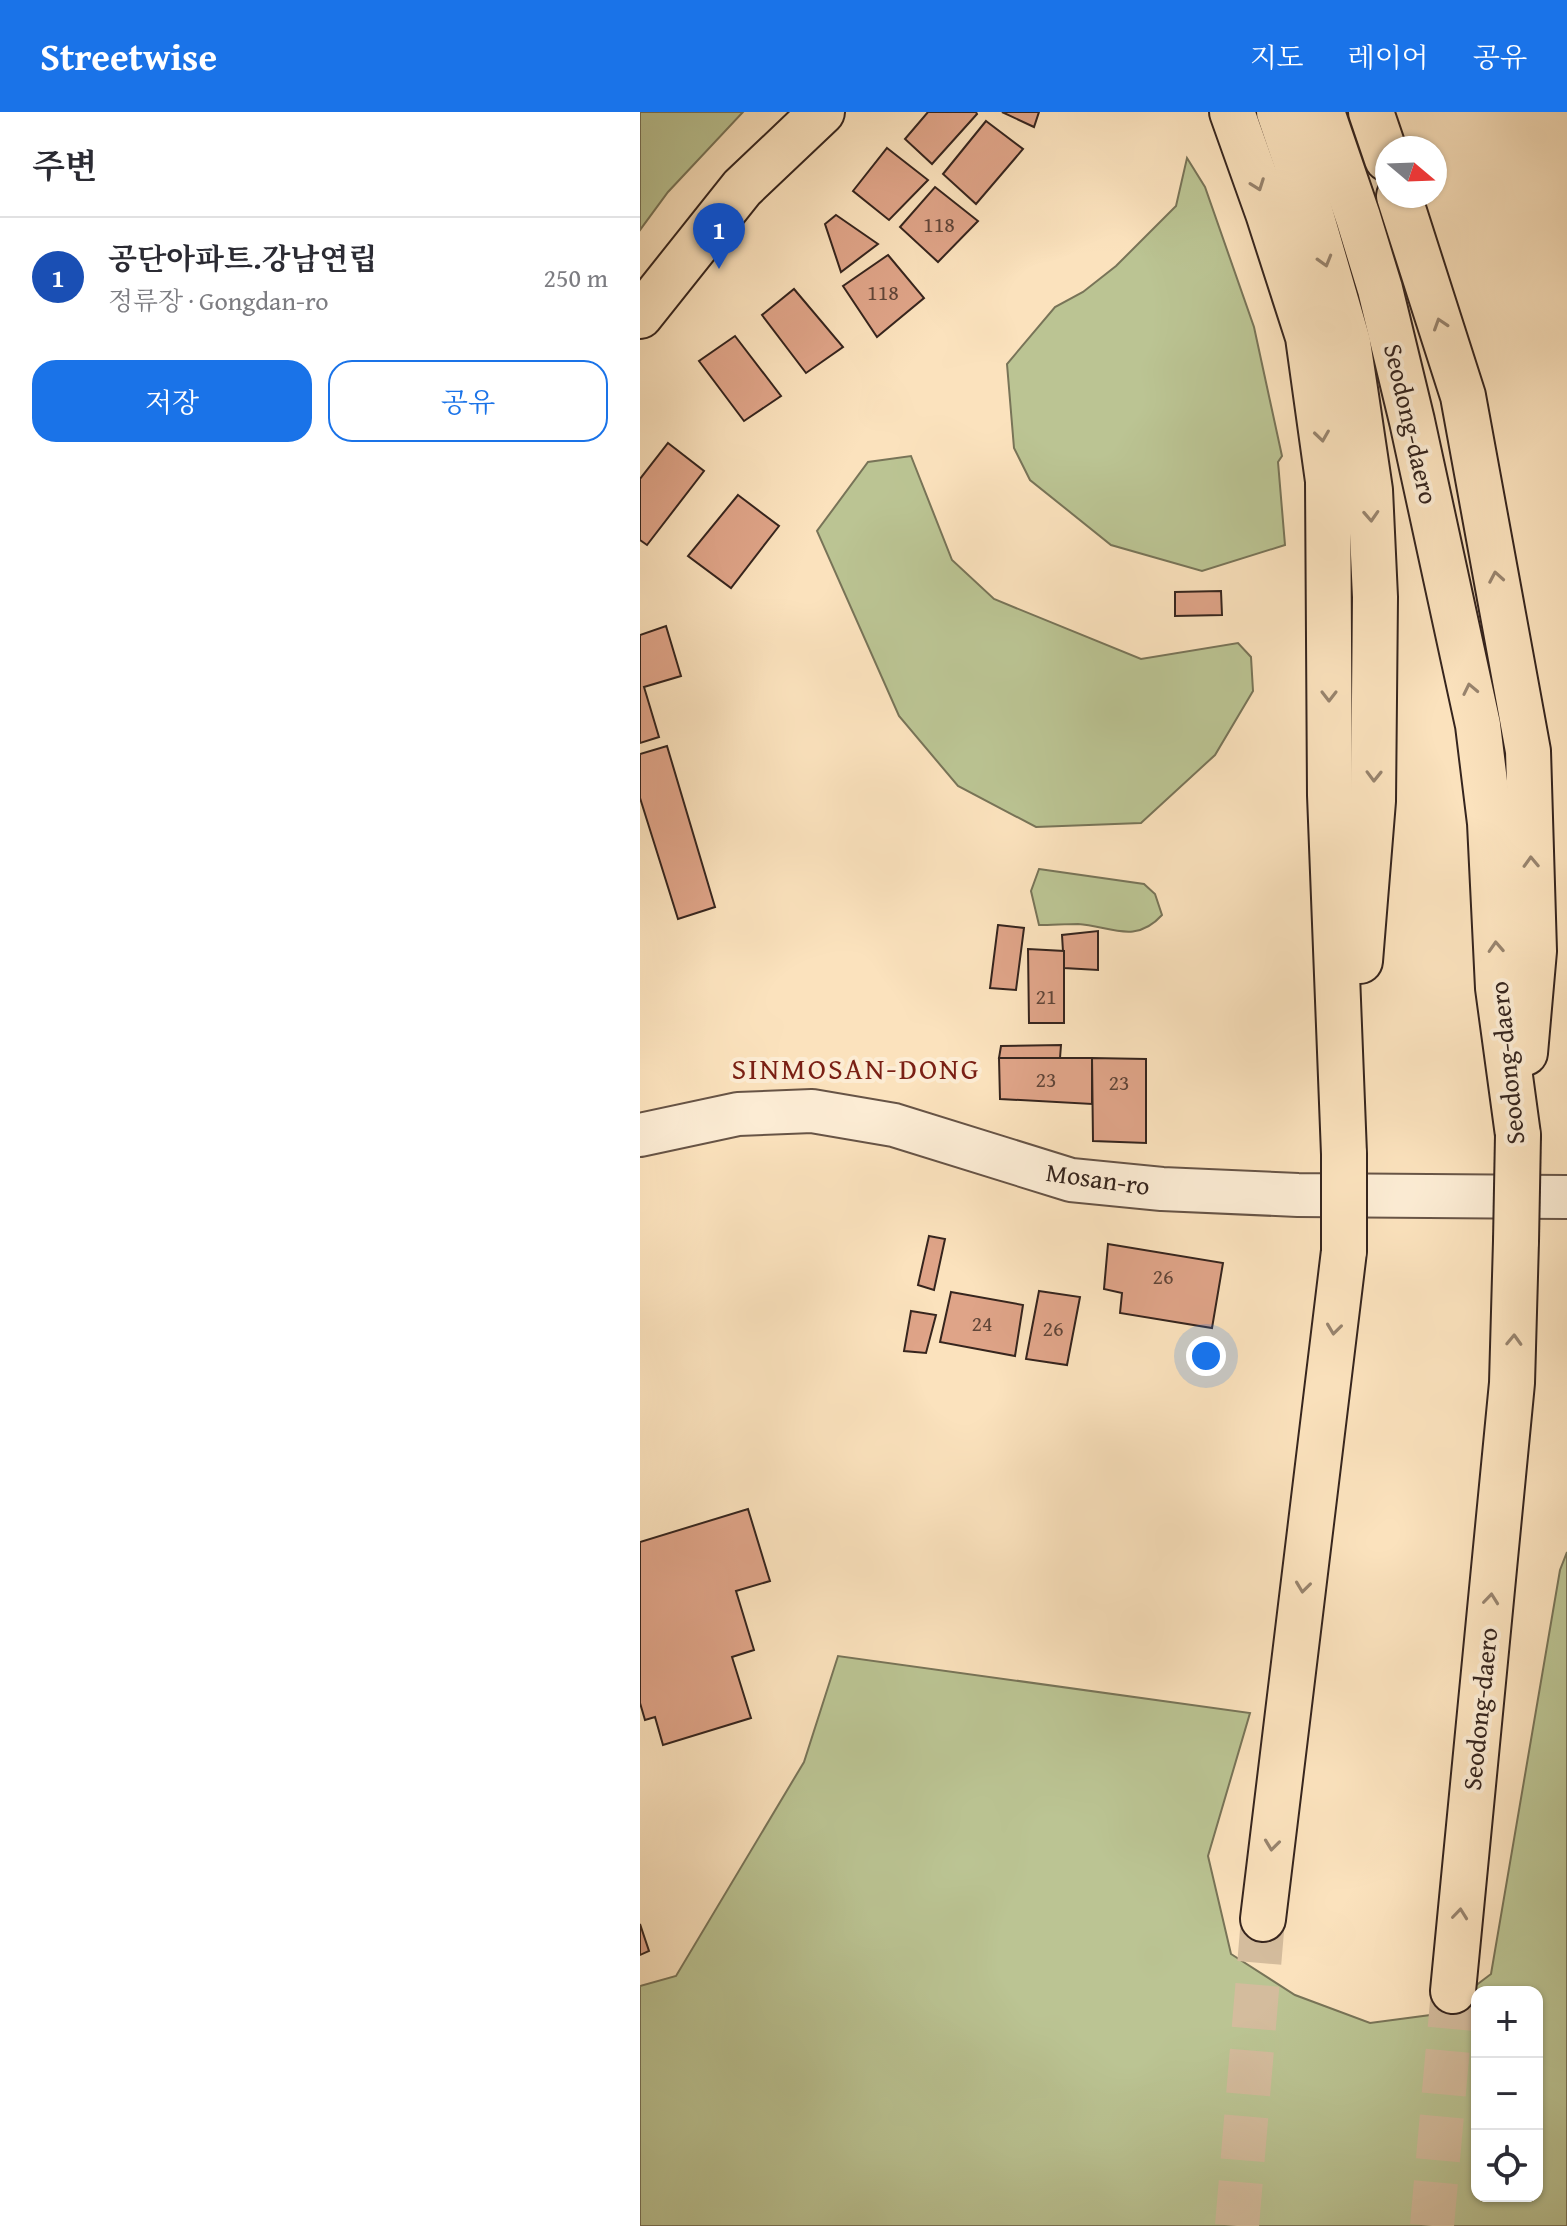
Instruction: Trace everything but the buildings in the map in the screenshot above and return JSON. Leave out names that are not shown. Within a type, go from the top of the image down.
[{"type":"main road","points":[[640,316],[742,188],[822,112]]},
{"type":"main road","points":[[1279,112],[1318,140]]},
{"type":"main road","points":[[1371,112],[1379,136]]},
{"type":"main road","points":[[1232,113],[1308,337],[1328,481],[1330,795],[1344,1154]]},
{"type":"main road","name":"Seodong-daero","points":[[1318,140],[1380,289],[1478,725],[1490,823],[1498,988],[1518,1135],[1512,1383],[1453,1991]]},
{"type":"main road","name":"Seodong-daero","points":[[1263,1919],[1344,1251],[1344,1154],[1373,801],[1375,597],[1370,490],[1318,140]]},
{"type":"main road","points":[[1403,208],[1463,396],[1528,751],[1534,951],[1518,1135]]},
{"type":"street","name":"Mosan-ro","points":[[640,1135],[738,1114],[812,1111],[894,1125],[1071,1180],[1162,1189],[1298,1195],[1567,1197]]},
{"type":"green space","points":[[640,112],[743,112],[668,192],[640,230]]},
{"type":"green space","points":[[1187,158],[1205,187],[1254,327],[1282,456],[1278,462],[1285,545],[1202,571],[1111,545],[1030,480],[1014,448],[1007,364],[1055,307],[1083,292],[1116,266],[1176,206]]},
{"type":"green space","points":[[911,456],[952,560],[994,599],[1141,659],[1238,643],[1251,657],[1253,691],[1215,755],[1141,823],[1036,827],[958,786],[899,716],[817,531],[868,462]]},
{"type":"green space","points":[[1039,869],[1144,884],[1155,894],[1162,915],[1152,924],[1132,932],[1078,924],[1039,925],[1031,891]]},
{"type":"green space","points":[[1567,1552],[1567,2226],[640,2226],[640,1986],[676,1976],[804,1762],[838,1656],[1250,1713],[1208,1856],[1231,1954],[1295,1995],[1370,2023],[1438,2014],[1471,1989],[1471,2202],[1543,2202],[1543,1986],[1475,1986],[1491,1974],[1560,1570]]},
{"type":"tunnel","points":[[1237,2226],[1263,1919]]},
{"type":"tunnel","points":[[1432,2226],[1453,1991]]},
{"type":"place","name":"공단아파트.강남연립","points":[[719,269]]},
{"type":"district","name":"SINMOSAN-DONG","points":[[856,1069]]}]
